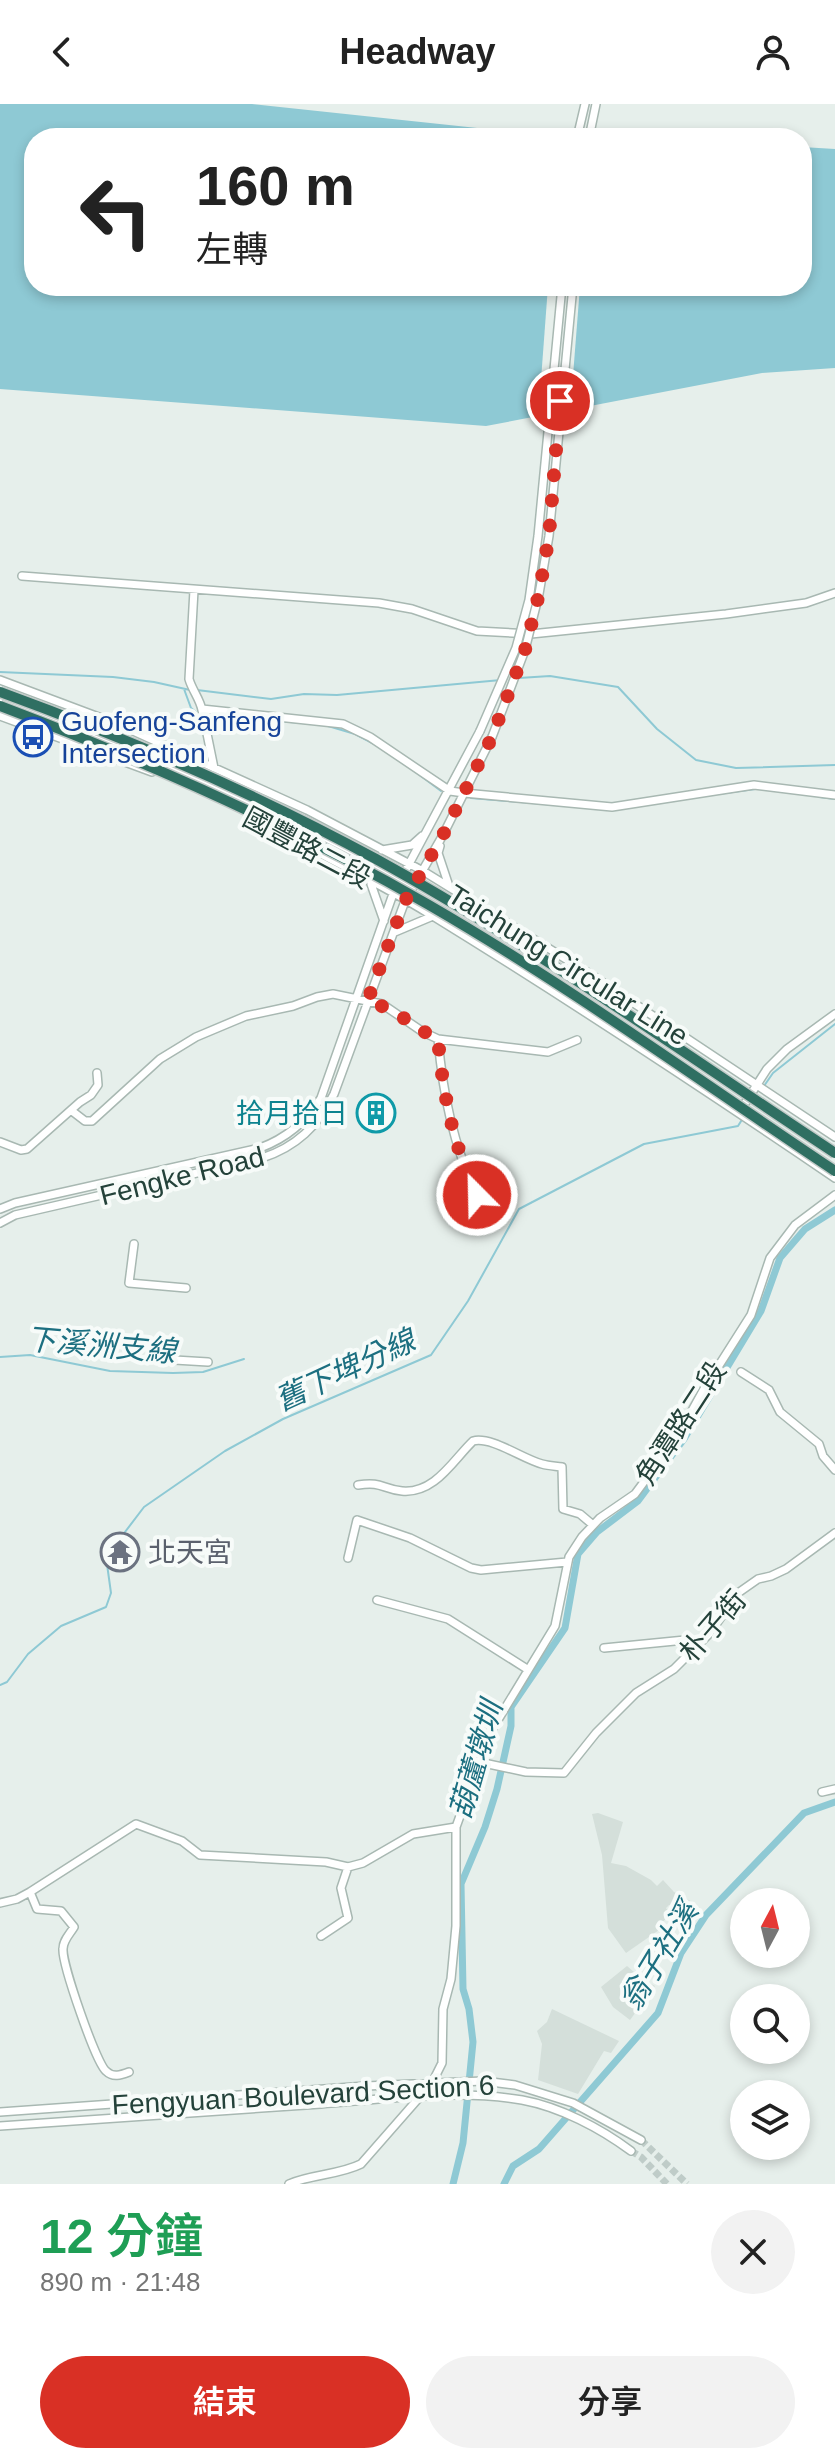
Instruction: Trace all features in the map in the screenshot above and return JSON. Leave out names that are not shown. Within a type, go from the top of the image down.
[{"type":"highway","name":"Taichung Circular Line","points":[[0,692],[148,749],[287,813],[376,859],[579,981],[835,1153]]},
{"type":"highway","name":"Taichung Circular Line","points":[[0,706],[176,777],[280,825],[372,873],[573,994],[835,1171]]},
{"type":"street","points":[[579,128],[585,104]]},
{"type":"street","points":[[591,128],[596,104]]},
{"type":"street","name":"Fengke Road","points":[[0,1209],[15,1203],[260,1148],[284,1137],[305,1120],[321,1098],[393,894],[480,731],[516,648],[529,600],[538,536],[561,296]]},
{"type":"street","name":"Fengke Road","points":[[0,1223],[15,1215],[262,1158],[289,1146],[312,1128],[329,1103],[405,901],[443,835],[492,737],[525,650],[549,536],[572,296]]},
{"type":"street","points":[[22,576],[379,603],[412,609],[477,631],[531,634],[726,614],[806,603],[835,593]]},
{"type":"street","points":[[194,590],[189,679],[202,709],[214,768]]},
{"type":"street","name":"國豐路二段","points":[[0,680],[120,725],[307,810],[423,871],[587,972],[835,1137]]},
{"type":"street","points":[[0,699],[121,744],[276,815],[413,887]]},
{"type":"street","points":[[202,709],[343,724],[370,737],[450,791],[464,793],[612,807],[762,784],[835,795]]},
{"type":"street","name":"國豐路二段","points":[[0,716],[165,776],[271,827],[433,916],[616,1030],[835,1178]]},
{"type":"street","points":[[382,850],[412,845],[427,832]]},
{"type":"street","points":[[443,835],[438,853],[449,886]]},
{"type":"street","points":[[370,882],[384,921]]},
{"type":"street","points":[[395,932],[433,916]]},
{"type":"street","points":[[72,1111],[85,1121],[92,1121],[172,1051],[196,1037],[246,1016],[333,994],[382,1004],[438,1039],[548,1052],[577,1040]]},
{"type":"street","points":[[739,1113],[767,1069],[787,1049],[835,1014]]},
{"type":"street","points":[[438,1039],[442,1083],[453,1131],[477,1195]]},
{"type":"street","points":[[0,1142],[21,1150],[27,1149],[91,1095],[98,1085],[97,1073]]},
{"type":"street","name":"角潭路二段","points":[[432,2083],[442,2063],[443,2009],[456,1926],[456,1827],[490,1733],[557,1621],[567,1562],[576,1544],[593,1525],[631,1498],[678,1436],[751,1315],[770,1258],[795,1225],[835,1195]]},
{"type":"street","points":[[134,1244],[129,1283],[186,1288]]},
{"type":"street","points":[[158,1359],[208,1362]]},
{"type":"street","points":[[741,1372],[769,1390],[780,1412],[819,1444],[823,1456],[835,1470]]},
{"type":"street","points":[[358,1485],[376,1482],[400,1491],[420,1490],[452,1466],[473,1441],[489,1440],[540,1464],[562,1467],[563,1509],[580,1514],[593,1525]]},
{"type":"street","points":[[348,1558],[357,1520],[410,1538],[471,1568],[481,1570],[567,1562]]},
{"type":"street","name":"朴子街","points":[[479,1762],[507,1769],[564,1773],[596,1733],[636,1693],[674,1669],[699,1644],[726,1607],[747,1585],[786,1569],[835,1533]]},
{"type":"street","points":[[377,1600],[448,1619],[527,1669]]},
{"type":"street","points":[[604,1648],[685,1640],[699,1644]]},
{"type":"street","points":[[822,1792],[835,1789]]},
{"type":"street","points":[[0,1903],[30,1892],[136,1824],[182,1841],[200,1855],[326,1862],[348,1867],[363,1863],[413,1834],[456,1827]]},
{"type":"street","points":[[321,1936],[348,1918],[341,1888],[348,1867]]},
{"type":"street","points":[[30,1892],[37,1909],[61,1911],[74,1927],[64,1941],[64,1959],[69,1983],[80,2005],[93,2047],[102,2067],[109,2074],[129,2072]]},
{"type":"street","name":"Fengyuan Boulevard Section 6","points":[[0,2112],[481,2081],[515,2085],[573,2103],[641,2140]]},
{"type":"street","points":[[289,2184],[352,2169],[361,2164],[432,2083]]},
{"type":"street","name":"Fengyuan Boulevard Section 6","points":[[0,2126],[482,2096],[522,2100],[562,2112],[612,2137],[631,2151]]},
{"type":"shaded area","points":[[598,1813],[623,1822],[611,1863],[626,1866],[657,1886],[663,1880],[674,1892],[696,1904],[688,1912],[669,1905],[666,1908],[670,1915],[657,1927],[659,1930],[626,1953],[608,1928],[602,1855],[592,1814]]},
{"type":"shaded area","points":[[627,1966],[655,1986],[630,2020],[613,2007],[601,1987]]},
{"type":"shaded area","points":[[552,2009],[619,2041],[611,2053],[604,2051],[578,2094],[538,2080],[542,2044],[537,2031],[547,2022]]},
{"type":"water","points":[[0,104],[252,104],[478,128],[24,128],[24,296],[812,296],[812,148],[835,149],[835,368],[762,373],[486,426],[0,389]]},
{"type":"pier","points":[[547,296],[579,296],[570,414],[538,420]]},
{"type":"waterway","points":[[0,672],[113,677],[190,690]]},
{"type":"waterway","points":[[519,678],[550,676],[618,687],[657,729],[696,760],[736,768],[835,765]]},
{"type":"waterway","points":[[197,690],[271,699],[501,680]]},
{"type":"waterway","points":[[184,689],[191,708],[196,712]]},
{"type":"waterway","points":[[208,715],[314,724]]},
{"type":"waterway","points":[[328,726],[355,734],[378,746]]},
{"type":"waterway","points":[[413,770],[441,791]]},
{"type":"waterway","points":[[718,794],[755,789]]},
{"type":"waterway","points":[[820,797],[835,799]]},
{"type":"waterway","points":[[471,798],[568,806]]},
{"type":"waterway","name":"舊下埤分線","points":[[764,1086],[773,1073],[835,1024]]},
{"type":"waterway","name":"舊下埤分線","points":[[0,1685],[7,1682],[28,1654],[61,1626],[106,1607],[111,1593],[106,1557],[144,1507],[225,1451],[283,1419],[431,1355],[468,1301],[519,1209],[644,1144],[738,1126],[743,1118]]},
{"type":"waterway","name":"葫蘆墩圳","points":[[453,2184],[463,2143],[473,2042],[463,1989],[461,1884],[497,1789],[511,1726],[511,1707],[565,1628],[578,1554],[597,1532],[638,1501],[684,1439],[761,1311],[780,1258],[805,1229],[835,1210]]},
{"type":"waterway","name":"下溪洲支線","points":[[0,1357],[30,1355],[110,1371],[173,1373],[203,1372],[244,1359]]},
{"type":"waterway","name":"翁子社溪","points":[[504,2184],[513,2166],[539,2149],[658,2013],[681,1953],[706,1915],[804,1813],[835,1802]]},
{"type":"tunnel","points":[[641,2140],[687,2184]]},
{"type":"tunnel","points":[[631,2151],[667,2184]]},
{"type":"place","name":"Guofeng-Sanfeng Intersection","points":[[33,737]]},
{"type":"place","name":"拾月拾日","points":[[376,1113]]},
{"type":"place","name":"北天宮","points":[[120,1552]]},
{"type":"route","points":[[477,1195],[453,1131],[442,1083],[438,1039],[382,1004],[367,1002],[405,901],[443,835],[492,737],[525,650],[549,536],[560,401]]}]
